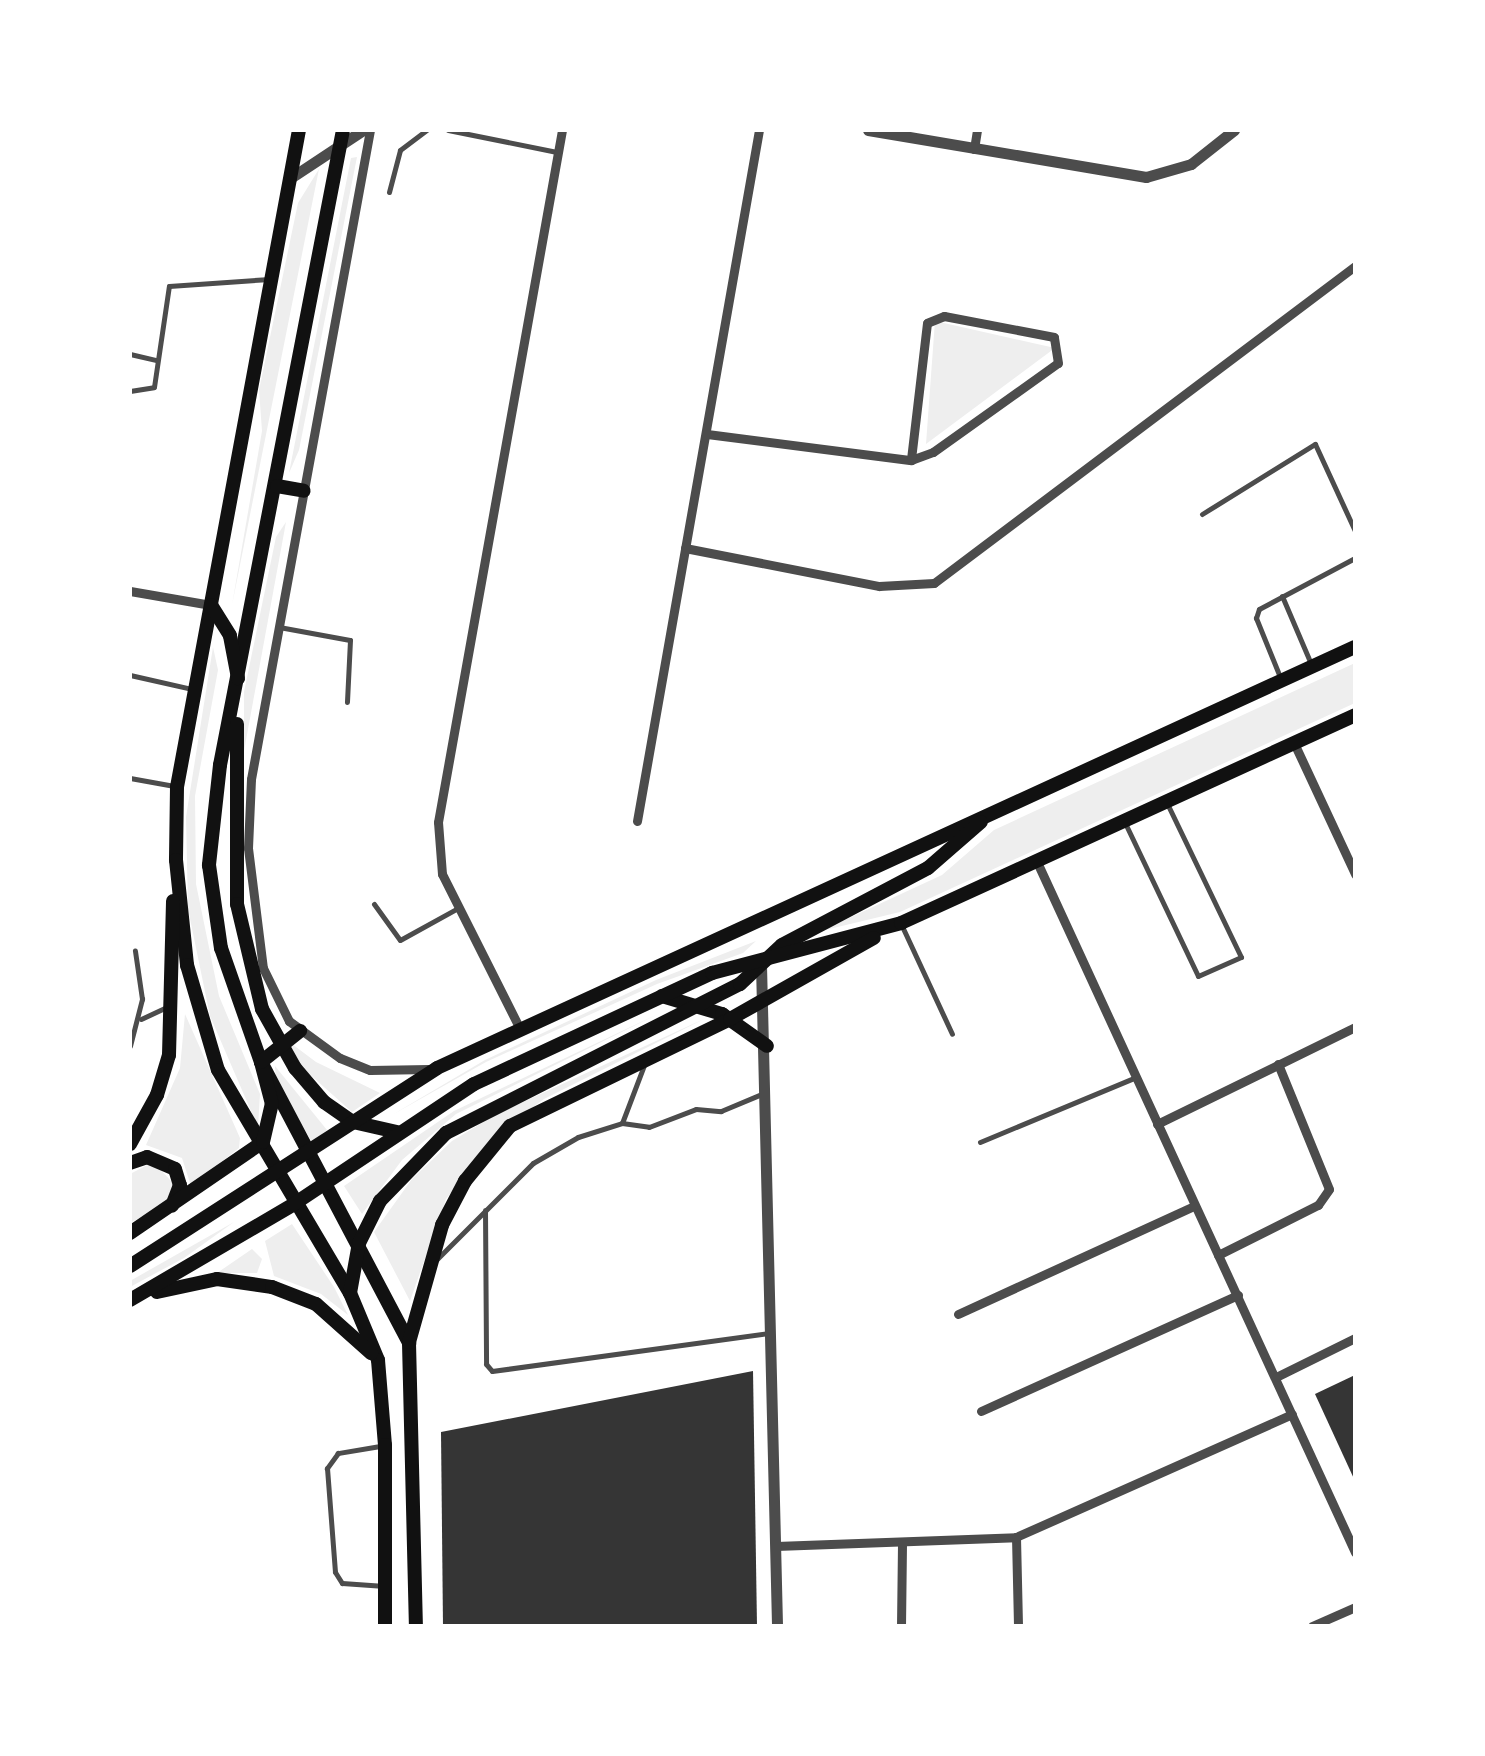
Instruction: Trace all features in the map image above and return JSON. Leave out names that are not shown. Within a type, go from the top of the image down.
[{"type":"main road","points":[[130,1144],[157,1095],[174,1004],[177,786],[299,130]]},
{"type":"main road","points":[[343,135],[227,768],[210,825],[212,897],[232,991],[261,1062],[359,1242],[408,1343]]},
{"type":"main road","points":[[277,486],[304,491]]},
{"type":"main road","points":[[212,605],[230,636],[240,686]]},
{"type":"main road","points":[[130,1266],[437,1068],[1355,647]]},
{"type":"main road","points":[[416,1626],[408,1343],[424,1273],[465,1181],[510,1126],[730,1018],[901,923],[1355,715]]},
{"type":"main road","points":[[227,768],[252,778]]},
{"type":"main road","points":[[227,768],[237,904],[251,974],[281,1046],[324,1102],[353,1122],[397,1132]]},
{"type":"main road","points":[[350,1293],[359,1242],[407,1166],[446,1133],[701,1006],[800,934],[928,868],[989,815]]},
{"type":"main road","points":[[176,860],[199,1015],[218,1070],[276,1175],[350,1293],[378,1360],[385,1446],[385,1626]]},
{"type":"main road","points":[[131,1300],[294,1204],[474,1084],[712,973],[762,965],[901,923]]},
{"type":"main road","points":[[662,996],[730,1018],[766,1046]]},
{"type":"main road","points":[[261,1062],[300,1032]]},
{"type":"main road","points":[[130,1233],[169,1211],[259,1146],[272,1104],[261,1062]]},
{"type":"main road","points":[[130,1164],[147,1157],[175,1169],[180,1185],[169,1211]]},
{"type":"main road","points":[[131,1300],[217,1278],[272,1287],[316,1304],[378,1360]]},
{"type":"street","points":[[292,177],[343,135],[367,130],[252,778],[248,848],[263,968],[300,1032],[370,1070],[437,1068]]},
{"type":"street","points":[[520,1028],[458,908],[438,849],[446,756],[562,130]]},
{"type":"street","points":[[636,821],[759,130]]},
{"type":"street","points":[[868,130],[1125,176],[1191,164],[1234,130]]},
{"type":"street","points":[[948,144],[950,130]]},
{"type":"street","points":[[974,149],[977,130]]},
{"type":"street","points":[[685,548],[879,586],[934,583],[1355,266]]},
{"type":"street","points":[[707,434],[911,460],[933,452],[1058,362],[1054,337],[933,318],[927,323],[911,460]]},
{"type":"street","points":[[130,591],[212,605]]},
{"type":"street","points":[[1294,744],[1355,874]]},
{"type":"street","points":[[1037,862],[1355,1552]]},
{"type":"street","points":[[762,965],[768,1091],[777,1626]]},
{"type":"street","points":[[1157,1124],[1355,1027]]},
{"type":"street","points":[[1218,1255],[1326,1197],[1329,1176],[1278,1064]]},
{"type":"street","points":[[958,1314],[1194,1206]]},
{"type":"street","points":[[981,1411],[1238,1295]]},
{"type":"street","points":[[1276,1376],[1355,1338]]},
{"type":"street","points":[[776,1546],[1016,1537],[1292,1414]]},
{"type":"street","points":[[1016,1537],[1018,1626]]},
{"type":"street","points":[[901,1626],[902,1543]]},
{"type":"street","points":[[1312,1626],[1355,1607]]},
{"type":"lane","points":[[389,192],[400,150],[427,130]]},
{"type":"lane","points":[[448,130],[557,152]]},
{"type":"lane","points":[[130,390],[150,392],[169,286],[271,278]]},
{"type":"lane","points":[[130,354],[156,360]]},
{"type":"lane","points":[[1202,514],[1314,444],[1355,531]]},
{"type":"lane","points":[[1282,681],[1256,618],[1259,608],[1355,558]]},
{"type":"lane","points":[[1282,596],[1312,667]]},
{"type":"lane","points":[[279,627],[350,640],[347,702]]},
{"type":"lane","points":[[130,675],[195,690]]},
{"type":"lane","points":[[130,778],[177,786]]},
{"type":"lane","points":[[1125,822],[1198,976],[1241,957],[1166,802]]},
{"type":"lane","points":[[374,904],[400,940],[458,908]]},
{"type":"lane","points":[[901,923],[952,1034]]},
{"type":"lane","points":[[131,1040],[141,1019],[135,951]]},
{"type":"lane","points":[[141,1019],[174,1004]]},
{"type":"lane","points":[[622,1123],[647,1057]]},
{"type":"lane","points":[[980,1142],[1136,1077]]},
{"type":"lane","points":[[424,1273],[533,1164],[578,1137],[622,1123],[649,1127],[696,1109],[720,1111],[768,1091]]},
{"type":"lane","points":[[485,1210],[492,1371],[770,1333]]},
{"type":"lane","points":[[384,1586],[342,1583],[335,1572],[326,1468],[338,1453],[385,1446]]},
{"type":"shaded area","points":[[357,157],[299,450],[289,473],[351,158]]},
{"type":"shaded area","points":[[319,169],[232,605],[262,431],[259,390],[298,203]]},
{"type":"shaded area","points":[[935,321],[1055,348],[926,444]]},
{"type":"shaded area","points":[[286,522],[244,751],[244,692],[276,537]]},
{"type":"shaded area","points":[[213,647],[218,670],[195,796],[196,884],[219,996],[260,1094],[258,1127],[210,1016],[188,909],[186,817]]},
{"type":"shaded area","points":[[1355,663],[1355,703],[900,912],[821,931],[942,875],[994,830]]},
{"type":"shaded area","points":[[756,941],[743,953],[657,984],[486,1062],[392,1115],[485,1060],[656,980]]},
{"type":"shaded area","points":[[662,1012],[456,1114],[402,1160],[362,1214],[344,1186],[454,1111]]},
{"type":"shaded area","points":[[185,1014],[240,1138],[239,1148],[191,1186],[182,1158],[146,1145],[180,1068]]},
{"type":"shaded area","points":[[706,1018],[544,1099],[498,1133],[446,1199],[410,1301],[374,1232],[412,1179],[452,1141],[495,1115]]},
{"type":"shaded area","points":[[292,1044],[316,1062],[380,1093],[352,1112],[288,1055]]},
{"type":"shaded area","points":[[275,1066],[327,1130],[312,1142],[276,1082]]},
{"type":"shaded area","points":[[153,1162],[175,1185],[167,1203],[130,1223],[130,1174]]},
{"type":"shaded area","points":[[234,1222],[184,1258],[130,1287],[130,1281]]},
{"type":"shaded area","points":[[292,1224],[348,1315],[321,1294],[274,1276],[265,1241]]},
{"type":"shaded area","points":[[252,1249],[262,1259],[257,1273],[217,1273]]},
{"type":"building","points":[[753,1371],[757,1626],[443,1626],[441,1432]]},
{"type":"building","points":[[1355,1375],[1355,1481],[1315,1394]]}]
